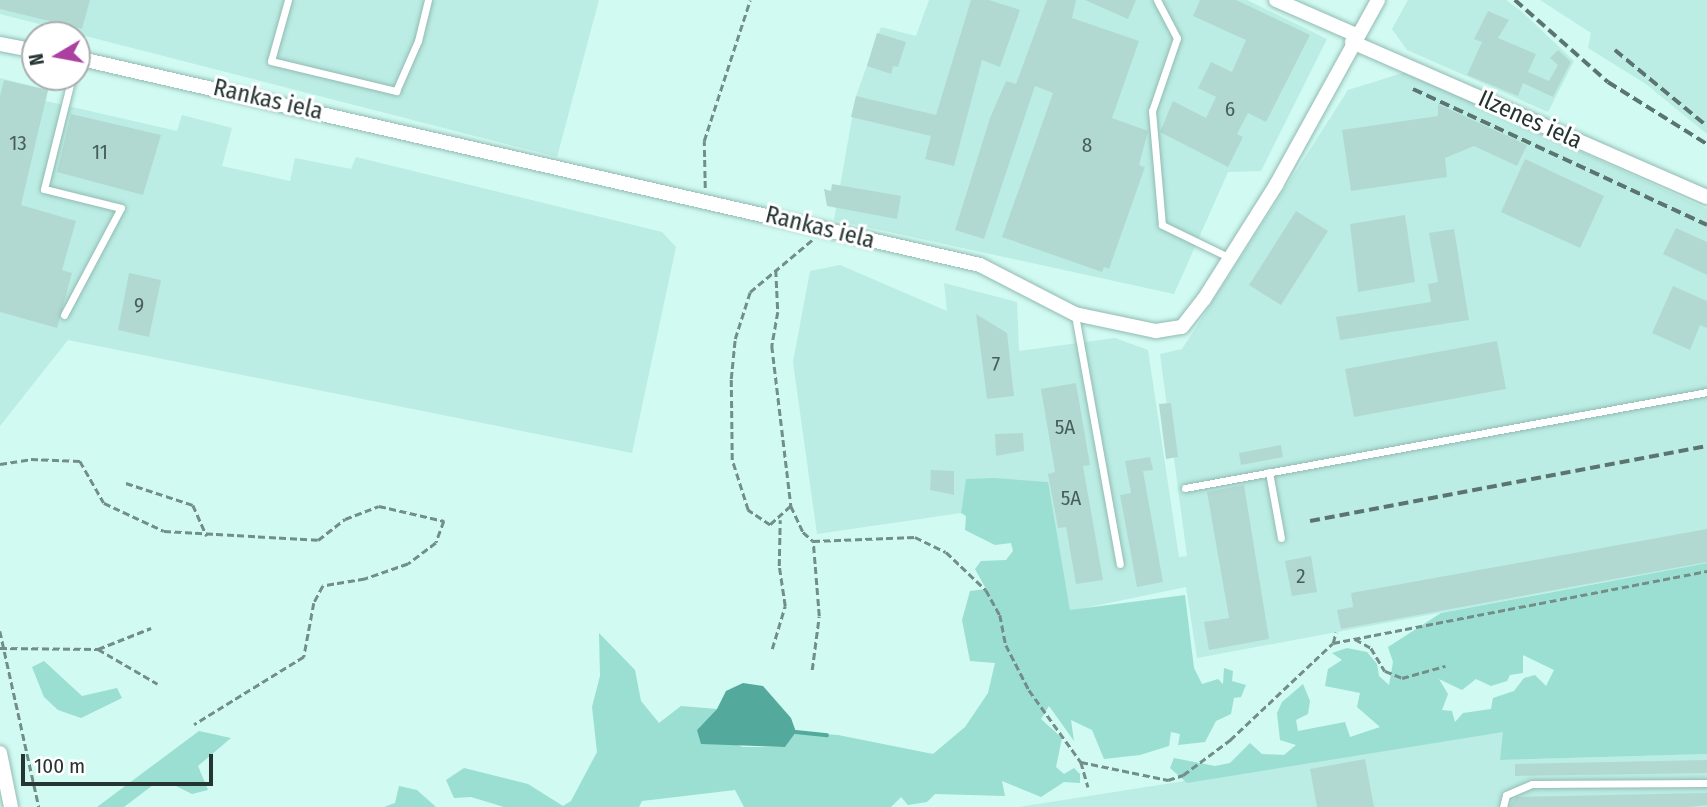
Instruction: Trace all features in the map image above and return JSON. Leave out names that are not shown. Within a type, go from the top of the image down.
[{"type":"street","name":"Ilzenes iela","points":[[1276,0],[1354,38],[1707,197]]},
{"type":"street","name":"Rankas iela","points":[[91,61],[705,199],[980,265],[1075,314],[1156,331],[1182,327],[1230,258],[1323,102],[1354,38],[1378,0]]},
{"type":"street","points":[[0,44],[21,48]]},
{"type":"street","points":[[0,756],[11,807]]},
{"type":"lane","points":[[288,0],[271,61],[396,91],[418,41],[428,0]]},
{"type":"lane","points":[[1157,0],[1177,38],[1152,111],[1162,225],[1230,258]]},
{"type":"lane","points":[[64,315],[121,208],[44,189],[68,91]]},
{"type":"lane","points":[[1075,314],[1120,564]]},
{"type":"lane","points":[[1185,488],[1707,392]]},
{"type":"lane","points":[[1269,472],[1281,538]]},
{"type":"lane","points":[[1503,807],[1506,795],[1532,784],[1707,783]]},
{"type":"path","points":[[705,199],[704,141],[750,0]]},
{"type":"path","points":[[791,506],[780,520],[769,525],[748,510],[732,460],[735,339],[750,292],[826,230]]},
{"type":"path","points":[[776,270],[778,312],[772,346],[791,506],[813,541],[819,616],[813,670]]},
{"type":"path","points":[[0,464],[31,459],[80,461],[104,503],[163,531],[207,536],[318,540],[345,519],[379,506],[444,521],[436,543],[408,564],[365,579],[323,586],[314,603],[304,657],[194,725]]},
{"type":"path","points":[[126,482],[193,505],[207,536]]},
{"type":"path","points":[[772,649],[785,606],[780,520]]},
{"type":"path","points":[[813,541],[915,537],[946,552],[986,590],[1000,615],[1006,645],[1029,690],[1081,762],[1088,787]]},
{"type":"path","points":[[1333,643],[1707,571]]},
{"type":"path","points":[[0,648],[98,649],[151,628]]},
{"type":"path","points":[[0,631],[39,807]]},
{"type":"path","points":[[1081,762],[1168,780],[1182,775],[1230,740],[1333,643],[1336,632]]},
{"type":"path","points":[[1355,639],[1371,648],[1385,671],[1402,678],[1445,666]]},
{"type":"path","points":[[98,649],[158,684]]},
{"type":"shaded area","points":[[0,0],[599,0],[557,157],[91,37],[91,21],[27,21],[0,14]]},
{"type":"shaded area","points":[[929,0],[1247,0],[1327,39],[1261,171],[1228,172],[1174,294],[834,220],[856,96],[881,27],[916,36]]},
{"type":"shaded area","points":[[1408,0],[1506,0],[1521,11],[1574,61],[1548,112],[1407,50],[1392,29]]},
{"type":"shaded area","points":[[1540,0],[1707,0],[1707,134],[1646,84],[1588,48],[1591,33]]},
{"type":"shaded area","points":[[1406,72],[1707,209],[1707,563],[1197,658],[1186,587],[1070,611],[1047,482],[967,479],[961,513],[817,534],[793,362],[810,271],[840,265],[947,311],[944,283],[1017,302],[1019,351],[1115,338],[1148,350],[1179,557],[1187,556],[1160,354],[1182,349],[1348,90]]},
{"type":"shaded area","points":[[0,78],[21,83],[21,91],[48,91],[46,101],[177,131],[182,115],[232,128],[222,166],[290,181],[295,158],[351,169],[356,157],[662,232],[676,247],[632,453],[68,340],[0,426]]},
{"type":"shaded area","points":[[966,479],[1048,482],[1070,610],[1185,595],[1194,668],[1202,684],[1218,679],[1223,684],[1224,668],[1233,671],[1232,681],[1246,685],[1241,697],[1234,698],[1231,714],[1216,721],[1205,742],[1178,745],[1180,734],[1171,732],[1169,746],[1140,755],[1104,759],[1092,730],[1071,720],[1074,741],[1049,706],[1041,719],[1062,738],[1056,767],[1064,774],[1074,768],[1080,774],[1080,783],[1064,782],[1041,797],[1002,781],[1005,796],[935,794],[927,802],[908,805],[901,797],[891,807],[744,807],[735,790],[642,801],[639,807],[504,807],[471,797],[454,798],[446,780],[464,768],[528,784],[563,806],[571,801],[597,752],[592,707],[600,676],[599,633],[635,670],[641,701],[659,723],[681,706],[717,709],[697,730],[743,747],[785,747],[796,732],[838,735],[933,754],[965,727],[988,693],[995,663],[970,661],[962,620],[970,591],[986,589],[975,569],[981,561],[1006,560],[1013,551],[1011,543],[995,545],[965,530],[966,516],[961,513]]},
{"type":"shaded area","points":[[1707,563],[1707,754],[1500,760],[1503,732],[1187,783],[1170,768],[1174,758],[1215,766],[1230,763],[1250,743],[1262,754],[1284,755],[1296,745],[1280,740],[1277,713],[1282,702],[1303,684],[1310,701],[1308,714],[1296,720],[1298,731],[1345,722],[1350,737],[1380,727],[1357,707],[1360,693],[1325,686],[1328,669],[1342,660],[1332,653],[1347,648],[1367,652],[1377,664],[1379,676],[1389,685],[1393,662],[1388,647],[1441,613]],"holes":[[[1523,655],[1554,670],[1546,686],[1535,675],[1524,678],[1514,691],[1493,698],[1491,709],[1463,713],[1455,722],[1452,711],[1442,710],[1448,694],[1439,679],[1462,690],[1476,679],[1491,686],[1507,681],[1510,675],[1523,673]]]},
{"type":"shaded area","points":[[44,661],[82,696],[117,688],[122,698],[81,718],[58,710],[44,697],[32,667]]},
{"type":"shaded area","points":[[743,683],[763,686],[791,718],[796,732],[785,747],[701,744],[697,730],[717,709],[726,691]]},
{"type":"shaded area","points":[[199,731],[231,738],[198,766],[208,790],[192,794],[170,783],[153,785],[124,807],[97,807]]},
{"type":"shaded area","points":[[1504,731],[1500,760],[1707,754],[1707,807],[1019,807]]},
{"type":"shaded area","points":[[399,786],[417,790],[436,807],[384,807],[395,803]]},
{"type":"building","points":[[0,0],[90,0],[84,21],[49,21],[0,9]]},
{"type":"building","points":[[971,0],[989,0],[1020,10],[1000,67],[982,60],[954,166],[925,159],[931,136],[851,117],[856,96],[936,115]]},
{"type":"building","points":[[1047,0],[1076,0],[1072,18],[1139,41],[1112,118],[1148,131],[1139,165],[1145,167],[1109,269],[1104,267],[1102,272],[1002,237],[1053,93],[1035,86],[984,239],[955,230],[990,118],[1006,81],[1016,84]]},
{"type":"building","points":[[1085,0],[1136,0],[1128,19]]},
{"type":"building","points":[[1200,0],[1236,0],[1310,35],[1266,122],[1248,113],[1237,134],[1243,137],[1228,167],[1160,132],[1173,101],[1206,118],[1216,97],[1198,88],[1211,62],[1232,72],[1246,40],[1193,16]]},
{"type":"building","points":[[1488,11],[1509,20],[1498,38],[1536,54],[1528,72],[1549,81],[1558,65],[1550,58],[1558,50],[1571,62],[1553,97],[1523,83],[1518,96],[1467,75],[1482,42],[1474,39]]},
{"type":"building","points":[[877,33],[906,42],[898,67],[893,66],[891,74],[867,66]]},
{"type":"building","points":[[4,80],[21,84],[21,91],[48,91],[21,205],[76,221],[62,270],[72,273],[57,328],[0,312],[0,96]]},
{"type":"building","points":[[1438,104],[1527,145],[1517,166],[1474,146],[1445,158],[1447,177],[1351,191],[1342,130],[1438,116]]},
{"type":"building","points":[[71,114],[161,135],[143,195],[57,172]]},
{"type":"building","points":[[1525,159],[1604,196],[1580,248],[1501,212]]},
{"type":"building","points":[[832,184],[901,196],[897,219],[827,206],[824,189],[831,191]]},
{"type":"building","points":[[1296,211],[1328,231],[1281,305],[1249,285]]},
{"type":"building","points":[[1405,215],[1415,282],[1358,292],[1350,224]]},
{"type":"building","points":[[1676,228],[1707,242],[1707,275],[1663,254]]},
{"type":"building","points":[[1454,229],[1469,320],[1340,340],[1336,317],[1431,302],[1428,284],[1438,282],[1429,233]]},
{"type":"building","points":[[129,273],[161,280],[149,337],[118,330]]},
{"type":"building","points":[[1673,286],[1707,301],[1707,328],[1700,325],[1690,350],[1652,333]]},
{"type":"building","points":[[976,314],[1007,333],[1014,396],[987,399]]},
{"type":"building","points":[[1497,341],[1506,389],[1354,417],[1345,369]]},
{"type":"building","points":[[1076,383],[1090,465],[1083,466],[1103,580],[1076,584],[1066,527],[1058,528],[1048,474],[1055,472],[1041,389]]},
{"type":"building","points":[[1171,403],[1178,457],[1166,459],[1159,404]]},
{"type":"building","points":[[1023,433],[1024,451],[996,456],[995,434]]},
{"type":"building","points":[[1281,445],[1283,457],[1241,465],[1239,453]]},
{"type":"building","points":[[1150,457],[1153,470],[1143,471],[1163,582],[1137,587],[1120,495],[1131,493],[1125,461]]},
{"type":"building","points":[[931,470],[954,471],[954,495],[930,490]]},
{"type":"building","points":[[1244,485],[1269,639],[1209,650],[1204,622],[1229,618],[1207,492]]},
{"type":"building","points":[[1707,529],[1707,562],[1341,629],[1337,610],[1353,607],[1351,593]]},
{"type":"building","points":[[1311,556],[1317,592],[1292,596],[1285,561]]},
{"type":"building","points":[[1365,759],[1374,807],[1317,807],[1310,769]]},
{"type":"building","points":[[1707,760],[1707,773],[1515,776],[1515,764]]},
{"type":"building","points":[[1707,793],[1707,805],[1688,807],[1509,807],[1516,797]]},
{"type":"waterway","points":[[796,732],[827,735]]},
{"type":"railway","points":[[1515,0],[1608,82],[1707,144]]},
{"type":"railway","points":[[1615,50],[1707,126]]},
{"type":"railway","points":[[1413,89],[1707,225]]},
{"type":"railway","points":[[1310,521],[1707,446]]}]
